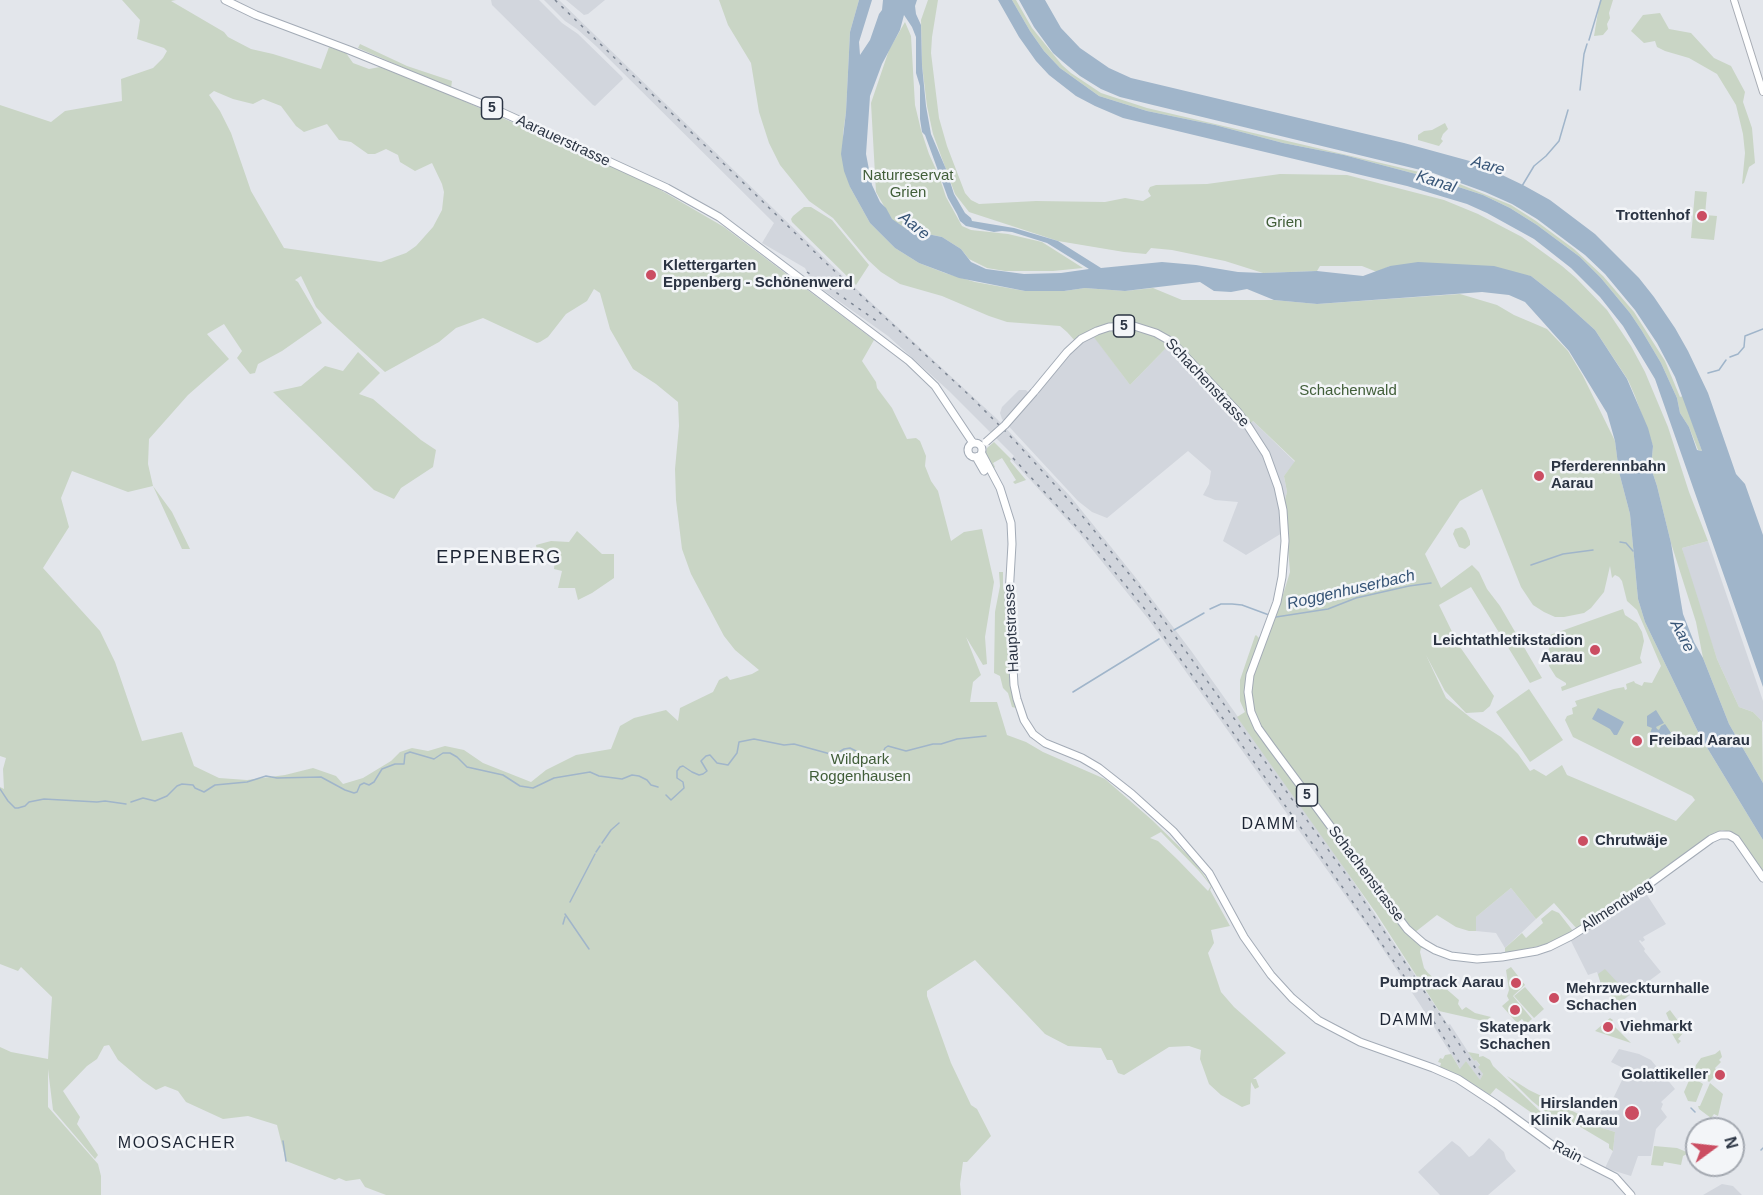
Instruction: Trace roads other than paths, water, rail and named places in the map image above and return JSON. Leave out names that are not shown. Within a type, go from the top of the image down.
[{"type":"main road","name":"Aarauerstrasse","points":[[225,0],[256,15],[464,96],[667,188],[719,217],[787,269]]},
{"type":"main road","points":[[1734,0],[1763,92]]},
{"type":"main road","name":"Hauptstrasse","points":[[787,269],[904,357],[924,375],[960,431],[978,448],[996,490],[1002,496],[1009,512],[1012,529],[1009,595],[1017,699],[1029,729],[1038,739],[1051,747],[1082,758],[1098,768],[1132,794],[1173,831],[1209,873],[1244,937],[1271,975],[1318,1020],[1360,1042],[1458,1079],[1510,1115]]},
{"type":"main road","name":"Schachenstrasse","points":[[978,448],[1005,425],[1067,352],[1081,339],[1109,327],[1134,326],[1156,333],[1172,342],[1238,412],[1260,443],[1272,469],[1281,498],[1284,526],[1282,577],[1274,610],[1253,663],[1249,681],[1248,698],[1255,722],[1270,746],[1412,934],[1429,947],[1450,956],[1477,959],[1502,957]]},
{"type":"main road","name":"Allmendweg","points":[[1502,957],[1543,949],[1571,936],[1722,834],[1736,839],[1763,878]]},
{"type":"main road","name":"Rain","points":[[1510,1115],[1552,1145],[1606,1172],[1625,1187],[1631,1195]]},
{"type":"water","name":"Aare","points":[[859,0],[872,0],[859,42],[860,55],[870,40],[882,10],[883,0],[917,0],[915,6],[921,25],[922,65],[931,134],[954,194],[972,221],[1014,228],[1058,241],[1101,268],[1162,262],[1238,272],[1317,271],[1363,276],[1390,266],[1418,262],[1494,266],[1531,276],[1563,301],[1595,330],[1627,379],[1648,428],[1653,446],[1651,468],[1671,543],[1683,614],[1729,724],[1763,783],[1763,840],[1700,736],[1645,622],[1638,599],[1630,514],[1607,413],[1569,351],[1525,302],[1509,295],[1482,292],[1317,304],[1274,300],[1247,289],[1231,292],[1214,291],[1200,282],[1125,291],[1085,288],[1064,291],[1025,291],[959,278],[919,263],[895,248],[870,223],[844,171],[841,154],[846,112],[850,32]],"holes":[[[904,15],[916,37],[916,73],[920,86],[922,132],[948,198],[960,221],[966,226],[994,232],[1012,232],[1047,243],[1089,269],[1061,273],[1024,274],[986,269],[971,262],[961,249],[942,237],[908,230],[892,219],[872,185],[866,154],[870,96],[882,64],[900,30]]]},
{"type":"water","name":"Kanal","points":[[998,0],[1012,0],[1044,51],[1060,68],[1099,96],[1147,111],[1344,155],[1431,178],[1483,195],[1537,225],[1580,257],[1630,313],[1661,363],[1697,450],[1702,451],[1675,377],[1657,343],[1635,310],[1605,274],[1585,255],[1537,219],[1485,192],[1433,173],[1120,97],[1101,89],[1080,76],[1053,53],[1034,27],[1019,0],[1045,0],[1061,28],[1080,48],[1109,68],[1131,78],[1404,143],[1477,163],[1550,200],[1595,234],[1639,278],[1675,328],[1708,393],[1736,474],[1745,484],[1763,535],[1763,687],[1655,379],[1623,326],[1600,297],[1571,268],[1534,239],[1467,204],[1407,186],[1123,118],[1095,106],[1076,96],[1049,75],[1036,61]]},
{"type":"water","points":[[1598,708],[1624,722],[1617,735],[1592,719]]},
{"type":"water","points":[[1656,710],[1664,723],[1656,727],[1657,729],[1659,730],[1665,724],[1671,733],[1660,740],[1649,736],[1652,728],[1647,726],[1647,716]]},
{"type":"waterway","points":[[1589,40],[1601,0]]},
{"type":"waterway","points":[[1580,90],[1587,44]]},
{"type":"waterway","points":[[1522,186],[1534,166],[1559,141],[1568,110]]},
{"type":"waterway","points":[[1730,357],[1738,354],[1744,347],[1745,336],[1763,329]]},
{"type":"waterway","points":[[1708,373],[1719,370],[1726,360]]},
{"type":"waterway","name":"Roggenhuserbach","points":[[1620,542],[1626,543],[1633,551]]},
{"type":"waterway","name":"Roggenhuserbach","points":[[1531,565],[1563,554],[1593,550]]},
{"type":"waterway","name":"Roggenhuserbach","points":[[1276,617],[1328,609],[1356,598],[1431,583]]},
{"type":"waterway","name":"Roggenhuserbach","points":[[1210,609],[1221,604],[1242,605],[1269,615]]},
{"type":"waterway","name":"Roggenhuserbach","points":[[1174,630],[1204,613]]},
{"type":"waterway","name":"Roggenhuserbach","points":[[1073,692],[1159,639]]},
{"type":"waterway","name":"Roggenhuserbach","points":[[666,795],[671,800],[684,788],[683,782],[677,778],[677,771],[680,767],[683,766],[699,775],[703,774],[707,771],[701,761],[710,755],[717,763],[728,765],[737,753],[739,742],[754,739],[784,745],[794,744],[834,755],[850,748],[874,761],[880,759],[888,746],[906,751],[957,739],[986,736]]},
{"type":"waterway","name":"Roggenhuserbach","points":[[131,802],[143,798],[155,801],[167,796],[182,784],[193,785],[204,792],[215,785],[247,782],[266,776],[321,777],[354,793],[360,785],[364,783],[369,785],[374,782],[382,769],[395,764],[404,764],[405,754],[410,752],[434,759],[443,753],[450,753],[467,767],[503,775],[520,786],[533,788],[554,778],[590,772],[599,776],[622,779],[632,775],[639,776],[658,787]]},
{"type":"waterway","name":"Roggenhuserbach","points":[[0,789],[15,808],[44,799],[126,804]]},
{"type":"waterway","points":[[602,843],[619,823]]},
{"type":"waterway","points":[[596,852],[600,846]]},
{"type":"waterway","points":[[570,902],[595,854]]},
{"type":"waterway","points":[[565,914],[589,949]]},
{"type":"waterway","points":[[563,924],[565,917]]},
{"type":"waterway","points":[[1691,1108],[1695,1112]]},
{"type":"waterway","points":[[283,1141],[286,1161]]},
{"type":"railway","points":[[555,0],[827,264],[969,395],[1076,508],[1142,590],[1347,876],[1480,1075]]},
{"type":"railway","points":[[807,272],[878,322]]},
{"type":"railway","points":[[1013,458],[1087,538],[1144,608],[1406,979]]},
{"type":"railway","points":[[1429,1014],[1461,1065]]},
{"type":"place","name":"Trottenhof","points":[[1702,216]]},
{"type":"place","name":"Klettergarten Eppenberg - Schönenwerd","points":[[651,275]]},
{"type":"place","name":"Pferderennbahn Aarau","points":[[1539,476]]},
{"type":"place","name":"Leichtathletikstadion Aarau","points":[[1595,650]]},
{"type":"place","name":"Freibad Aarau","points":[[1637,741]]},
{"type":"place","name":"Chrutwäje","points":[[1583,841]]},
{"type":"place","name":"Pumptrack Aarau","points":[[1516,983]]},
{"type":"place","name":"Mehrzweckturnhalle Schachen","points":[[1554,998]]},
{"type":"place","name":"Skatepark Schachen","points":[[1515,1010]]},
{"type":"place","name":"Viehmarkt","points":[[1608,1027]]},
{"type":"place","name":"Golattikeller","points":[[1720,1075]]},
{"type":"place","name":"Hirslanden Klinik Aarau","points":[[1632,1113]]},
{"type":"district","name":"EPPENBERG","points":[[499,558]]},
{"type":"district","name":"DAMM","points":[[1269,825]]},
{"type":"district","name":"DAMM","points":[[1407,1021]]},
{"type":"district","name":"MOOSACHER","points":[[177,1144]]},
{"type":"park label","name":"Naturreservat Grien","points":[[908,184]]},
{"type":"park label","name":"Grien","points":[[1284,223]]},
{"type":"park label","name":"Schachenwald","points":[[1348,391]]},
{"type":"park label","name":"Wildpark Roggenhausen","points":[[860,768]]}]
